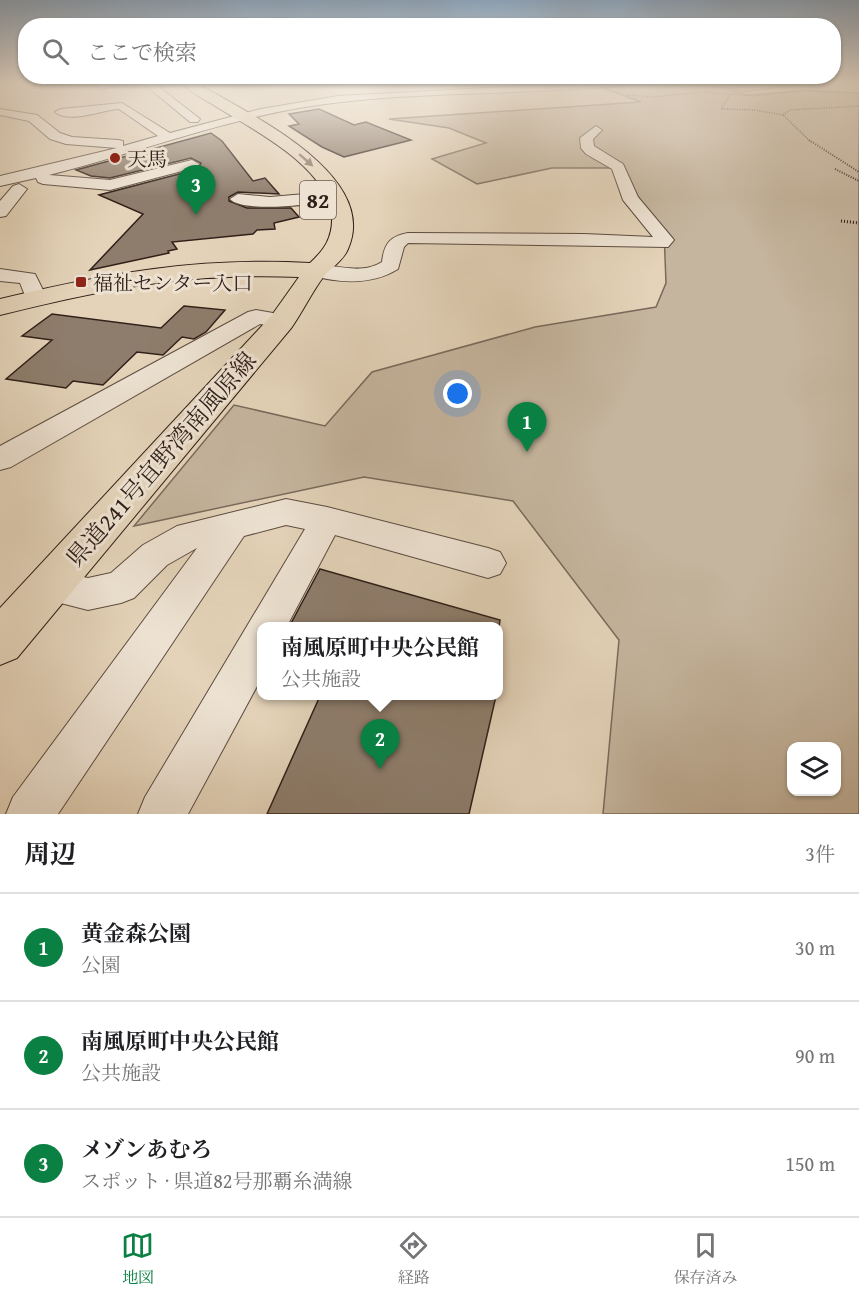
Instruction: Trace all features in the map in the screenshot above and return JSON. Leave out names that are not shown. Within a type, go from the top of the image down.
[{"type":"main road","name":"82","points":[[227,121],[298,170],[309,184],[320,208]]},
{"type":"main road","name":"82","points":[[248,121],[305,159],[320,172],[338,198],[342,217],[338,246],[316,258]]},
{"type":"main road","points":[[0,307],[88,286],[172,272],[265,269],[316,258]]},
{"type":"main road","name":"県道241号宜野湾南風原線","points":[[0,642],[282,321],[299,299],[316,258]]},
{"type":"street","points":[[36,121],[54,136],[71,141],[93,144],[143,143]]},
{"type":"street","points":[[144,121],[165,136]]},
{"type":"street","points":[[0,212],[19,189],[41,177],[165,136],[227,121]]},
{"type":"street","points":[[316,258],[353,276],[378,273],[391,265],[395,243],[400,239],[408,238],[584,239],[661,243],[665,240],[631,198],[624,186],[624,176],[613,162],[591,152],[586,147],[586,138],[596,130]]},
{"type":"street","points":[[0,181],[41,177],[110,185],[192,164]]},
{"type":"street","points":[[0,190],[19,189]]},
{"type":"street","points":[[238,199],[320,208]]},
{"type":"street","points":[[0,275],[28,278],[36,298]]},
{"type":"street","points":[[0,459],[256,317],[282,321]]},
{"type":"street","points":[[50,586],[88,594],[121,587],[155,555],[189,536],[286,512],[327,520],[488,563]]},
{"type":"street","points":[[270,622],[327,520]]},
{"type":"street","points":[[30,814],[233,525]]},
{"type":"street","points":[[162,814],[257,644]]},
{"type":"path","points":[[788,121],[811,142],[859,172]]},
{"type":"path","points":[[835,169],[859,180]]},
{"type":"path","points":[[841,221],[859,223]]},
{"type":"shaded area","points":[[402,121],[859,121],[859,814],[603,814],[619,640],[513,501],[364,477],[134,526],[234,405],[325,426],[372,372],[535,327],[656,307],[666,283],[664,231],[613,168],[552,168],[477,184],[432,159],[486,143],[449,128]]},
{"type":"building","points":[[296,121],[345,121],[354,125],[366,122],[411,140],[344,157],[322,147],[289,126],[299,124]]},
{"type":"building","points":[[211,133],[222,141],[253,181],[265,178],[279,194],[238,192],[229,197],[229,201],[247,208],[291,208],[299,217],[274,223],[275,229],[257,230],[253,234],[172,242],[177,249],[168,251],[169,253],[90,270],[143,214],[99,195],[198,169],[201,163],[191,158],[110,178],[91,176],[76,170]]},
{"type":"building","points":[[184,306],[225,310],[206,332],[194,339],[182,337],[163,355],[137,352],[103,385],[73,381],[66,388],[6,379],[52,340],[22,336],[52,314],[161,328]]},
{"type":"building","points":[[320,569],[500,620],[500,622],[292,622]]},
{"type":"building","points":[[318,700],[495,700],[469,814],[267,814]]},
{"type":"place","name":"天馬","points":[[115,158]]},
{"type":"place","name":"メゾンあむろ","points":[[196,215]]},
{"type":"place","name":"福祉センター入口","points":[[81,282]]},
{"type":"place","name":"黄金森公園","points":[[527,452]]},
{"type":"place","name":"南風原町中央公民館","points":[[380,769]]}]
